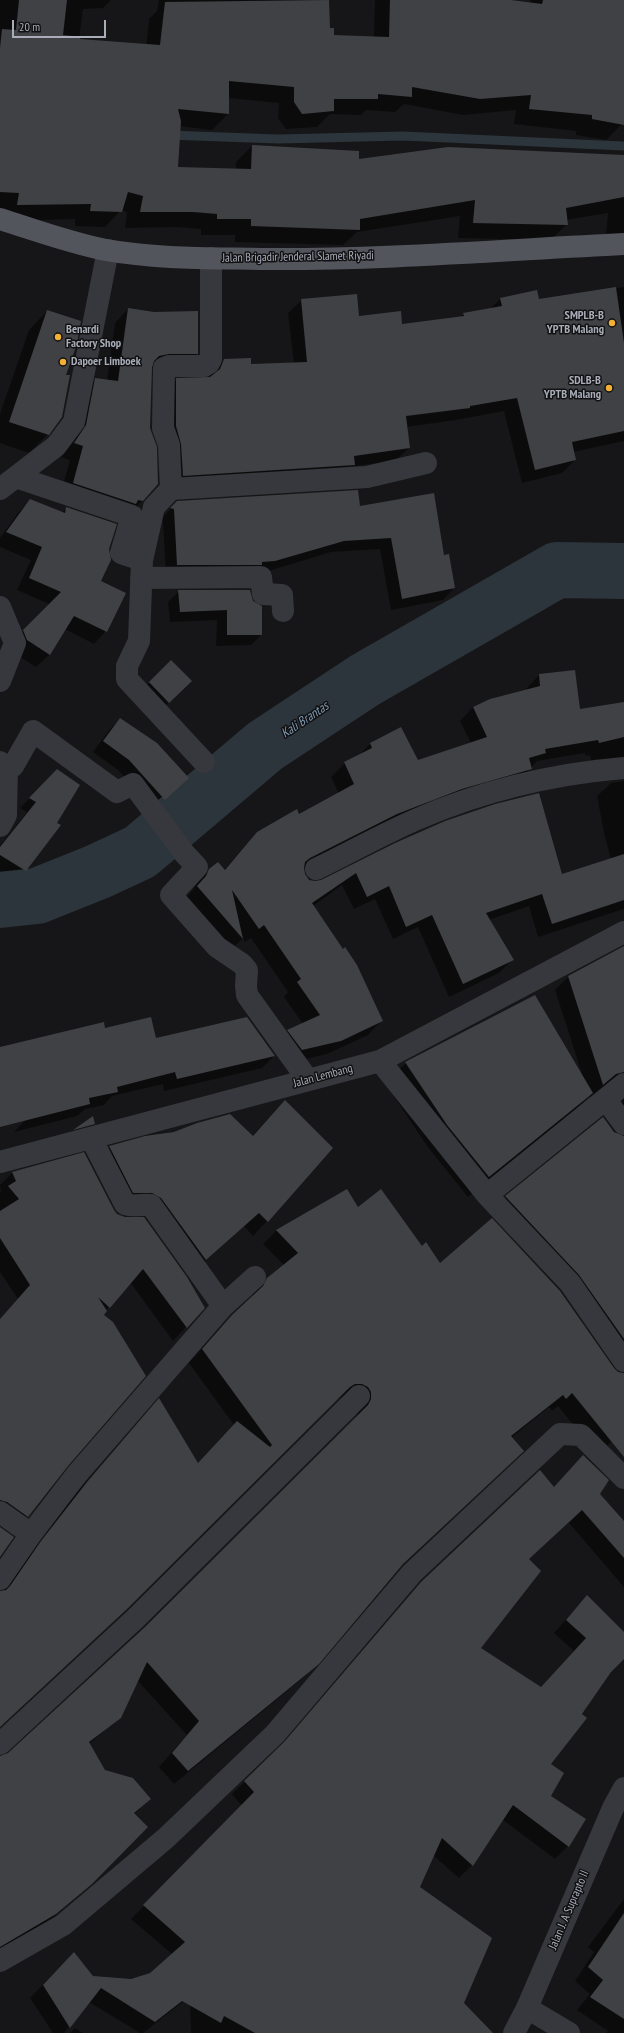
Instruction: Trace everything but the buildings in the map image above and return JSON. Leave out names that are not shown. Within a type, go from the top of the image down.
[{"type":"main road","name":"Jalan Brigadir Jenderal Slamet Riyadi","points":[[0,219],[73,242],[108,250],[157,256],[327,260],[624,244]]},
{"type":"street","points":[[8,483],[56,446],[74,422],[108,250]]},
{"type":"street","points":[[171,489],[169,445],[163,428],[164,368],[169,366],[204,366],[209,363],[211,359],[212,258]]},
{"type":"street","points":[[204,762],[127,679],[127,666],[139,641],[141,569],[154,508],[171,489],[368,476],[426,463]]},
{"type":"street","points":[[8,483],[132,516],[121,553],[141,569],[261,577],[263,594],[282,595],[283,611]]},
{"type":"street","points":[[0,607],[15,643],[0,681]]},
{"type":"street","points":[[0,826],[6,815],[3,765],[14,766],[33,731],[117,792],[133,784],[184,853],[197,867],[171,895],[217,947],[242,964],[247,970],[247,995],[308,1080]]},
{"type":"street","points":[[316,869],[414,820],[463,802],[506,788],[592,771],[624,768]]},
{"type":"street","name":"Jalan Lembang","points":[[0,1162],[380,1061],[624,932]]},
{"type":"street","points":[[380,1061],[487,1195],[570,1283],[624,1361]]},
{"type":"street","points":[[487,1195],[624,1084]]},
{"type":"street","points":[[606,1100],[624,1124]]},
{"type":"street","points":[[91,1138],[125,1204],[132,1206],[142,1204],[151,1205],[223,1306]]},
{"type":"street","points":[[0,1580],[31,1534],[82,1469],[223,1306],[255,1277]]},
{"type":"street","points":[[0,1744],[136,1618],[359,1396]]},
{"type":"street","points":[[0,1961],[63,1924],[171,1832],[275,1734],[412,1573],[560,1434],[581,1434],[624,1478]]},
{"type":"street","points":[[0,1512],[31,1534]]},
{"type":"street","name":"Jalan J. A Suprapto II","points":[[514,2033],[527,2008],[613,1808],[624,1788]]},
{"type":"street","points":[[527,2008],[569,2033]]},
{"type":"waterway","points":[[168,135],[278,139],[403,136],[624,146]]},
{"type":"waterway","name":"Kali Brantas","points":[[0,900],[37,896],[97,872],[140,852],[265,746],[365,680],[557,570],[624,571]]},
{"type":"place","name":"SMPLB-B YPTB Malang","points":[[612,323]]},
{"type":"place","name":"Benardi Factory Shop","points":[[58,337]]},
{"type":"place","name":"Dapoer Limboek","points":[[63,362]]},
{"type":"place","name":"SDLB-B YPTB Malang","points":[[609,388]]}]
